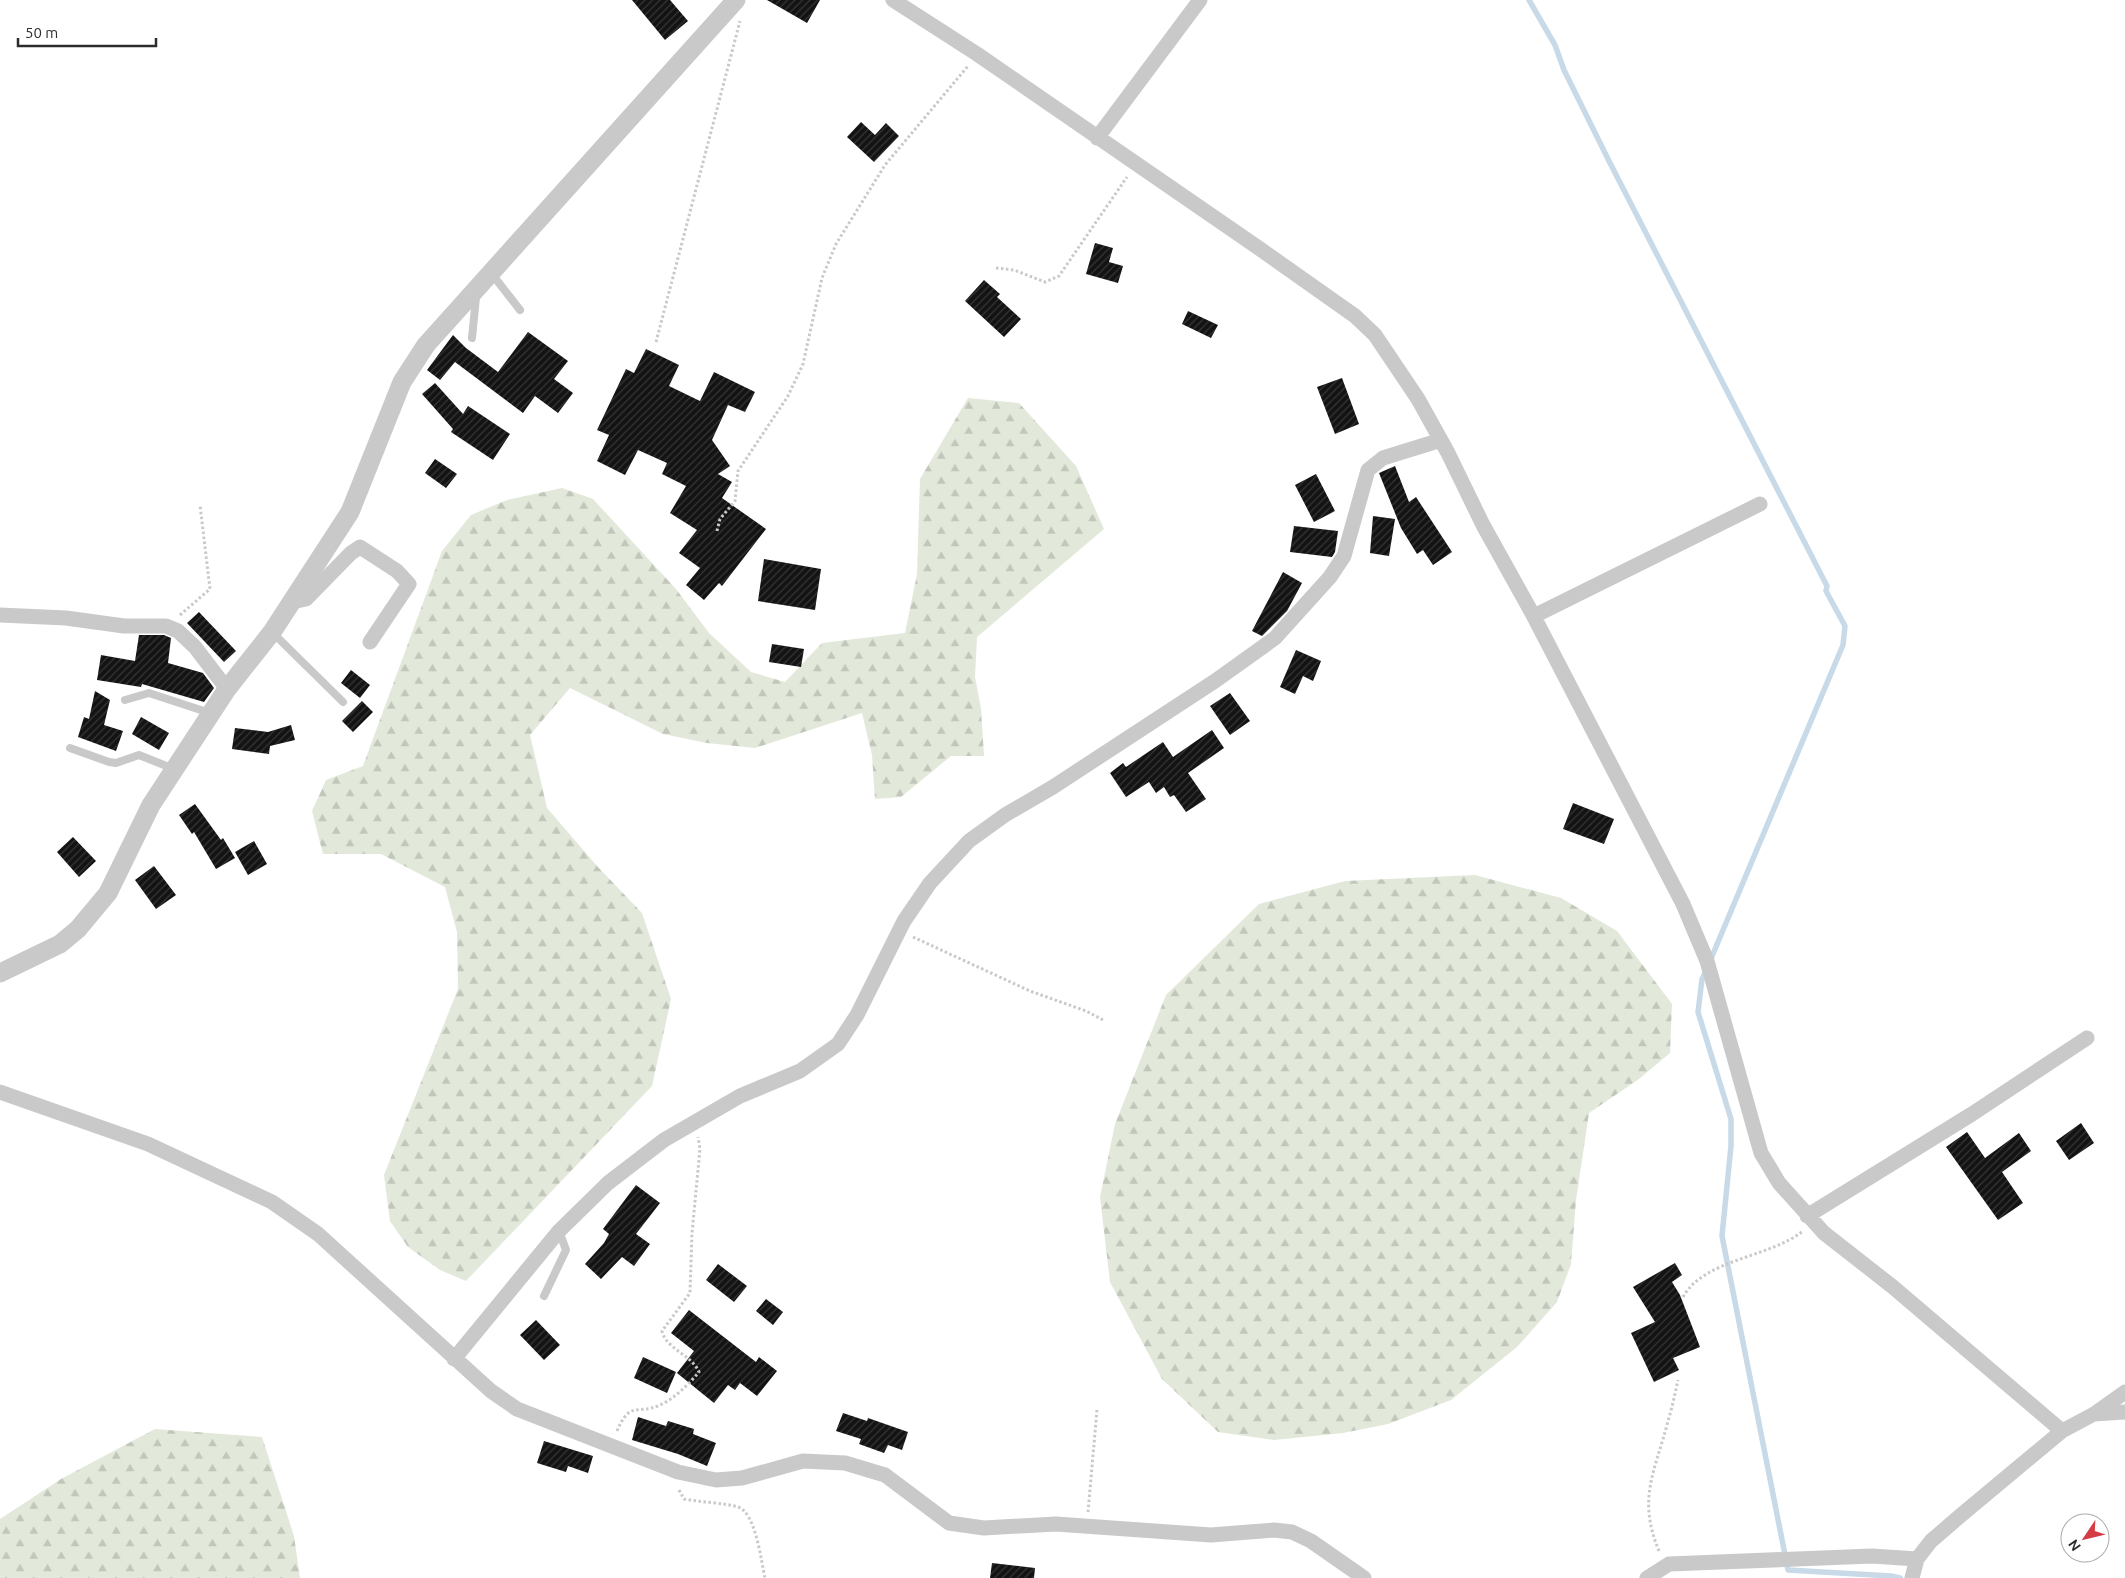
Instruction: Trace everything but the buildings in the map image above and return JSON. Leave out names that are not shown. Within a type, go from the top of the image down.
[{"type":"street","points":[[893,0],[977,54],[1355,316],[1375,335],[1393,360],[1441,440],[1483,525],[1534,616],[1683,904],[1707,961],[1761,1153],[1779,1183],[1810,1219],[2062,1431]]},
{"type":"street","points":[[1097,138],[1200,0]]},
{"type":"street","points":[[0,973],[60,944],[78,929],[108,893],[151,805],[176,770],[227,689],[272,632],[350,512],[402,382],[426,346],[732,4]]},
{"type":"street","points":[[454,1359],[559,1231],[608,1183],[664,1140],[740,1096],[800,1071],[838,1044],[857,1015],[899,930],[930,883],[969,841],[1005,815],[1053,787],[1215,682],[1275,638],[1330,577],[1344,556],[1368,470],[1383,458],[1441,440]]},
{"type":"street","points":[[1534,616],[1760,504]]},
{"type":"street","points":[[292,602],[306,599],[351,553],[360,547],[396,571],[409,584],[370,642]]},
{"type":"street","points":[[0,615],[66,618],[124,626],[166,626],[178,631],[195,647],[227,689]]},
{"type":"street","points":[[1810,1219],[2087,1038]]},
{"type":"street","points":[[0,1092],[148,1144],[272,1202],[318,1234],[454,1359],[491,1391],[517,1409],[678,1472],[716,1480],[742,1478],[803,1461],[845,1463],[885,1475],[949,1523],[984,1528],[1056,1524],[1211,1535],[1274,1530],[1292,1532],[1311,1540],[1364,1578]]},
{"type":"street","points":[[1912,1578],[1917,1560],[1931,1541],[2062,1431],[2094,1414],[2125,1392]]},
{"type":"street","points":[[2094,1414],[2125,1412]]},
{"type":"street","points":[[1647,1578],[1669,1564],[1872,1556],[1917,1560]]},
{"type":"lane","points":[[491,273],[520,310]]},
{"type":"lane","points":[[472,338],[476,290]]},
{"type":"lane","points":[[272,632],[343,702]]},
{"type":"lane","points":[[125,700],[149,693],[212,713]]},
{"type":"lane","points":[[70,748],[116,763],[139,755],[176,770]]},
{"type":"lane","points":[[544,1296],[566,1250],[559,1231]]},
{"type":"path","points":[[656,342],[728,66],[740,30],[740,18],[732,4]]},
{"type":"path","points":[[717,531],[720,519],[735,502],[738,471],[788,396],[804,364],[822,278],[836,244],[885,165],[977,54]]},
{"type":"path","points":[[996,268],[1014,270],[1045,282],[1059,276],[1136,164]]},
{"type":"path","points":[[166,626],[210,589],[200,505]]},
{"type":"path","points":[[899,930],[1030,991],[1086,1011],[1105,1020]]},
{"type":"path","points":[[611,1446],[623,1418],[633,1409],[660,1406],[677,1395],[698,1372],[694,1364],[670,1343],[662,1331],[690,1293],[692,1233],[700,1149],[695,1122]]},
{"type":"path","points":[[1684,1297],[1690,1286],[1708,1273],[1791,1241],[1810,1219]]},
{"type":"path","points":[[1666,1566],[1653,1537],[1647,1502],[1651,1475],[1668,1421],[1678,1380]]},
{"type":"path","points":[[1086,1527],[1097,1410]]},
{"type":"path","points":[[678,1472],[676,1484],[684,1499],[738,1507],[746,1512],[753,1525],[764,1578]]},
{"type":"green space","points":[[968,398],[1019,403],[1076,466],[1104,529],[977,637],[975,677],[981,709],[984,756],[951,756],[901,797],[875,799],[872,755],[862,713],[755,748],[707,743],[663,734],[570,688],[530,735],[547,808],[597,866],[642,913],[671,999],[652,1086],[466,1281],[440,1270],[408,1247],[390,1221],[384,1175],[458,989],[457,932],[445,887],[381,854],[323,854],[312,811],[326,780],[363,766],[442,551],[471,515],[507,500],[562,488],[593,499],[676,589],[709,633],[751,672],[785,682],[822,643],[905,633],[917,574],[920,479]]},
{"type":"green space","points":[[1475,875],[1561,898],[1617,931],[1672,1004],[1670,1053],[1639,1079],[1589,1113],[1576,1200],[1571,1264],[1557,1302],[1517,1347],[1451,1400],[1388,1424],[1343,1433],[1274,1440],[1218,1432],[1162,1379],[1110,1282],[1100,1197],[1115,1124],[1166,995],[1259,904],[1345,881]]},
{"type":"green space","points":[[155,1429],[262,1437],[294,1536],[300,1578],[0,1578],[0,1519],[61,1479]]},
{"type":"waterway","points":[[1529,0],[1555,45],[1564,70],[1609,161],[1827,586],[1826,591],[1845,626],[1843,645],[1710,961]]},
{"type":"waterway","points":[[1707,969],[1702,979],[1698,1012],[1731,1119],[1731,1146],[1722,1236],[1788,1570],[1900,1578]]}]
